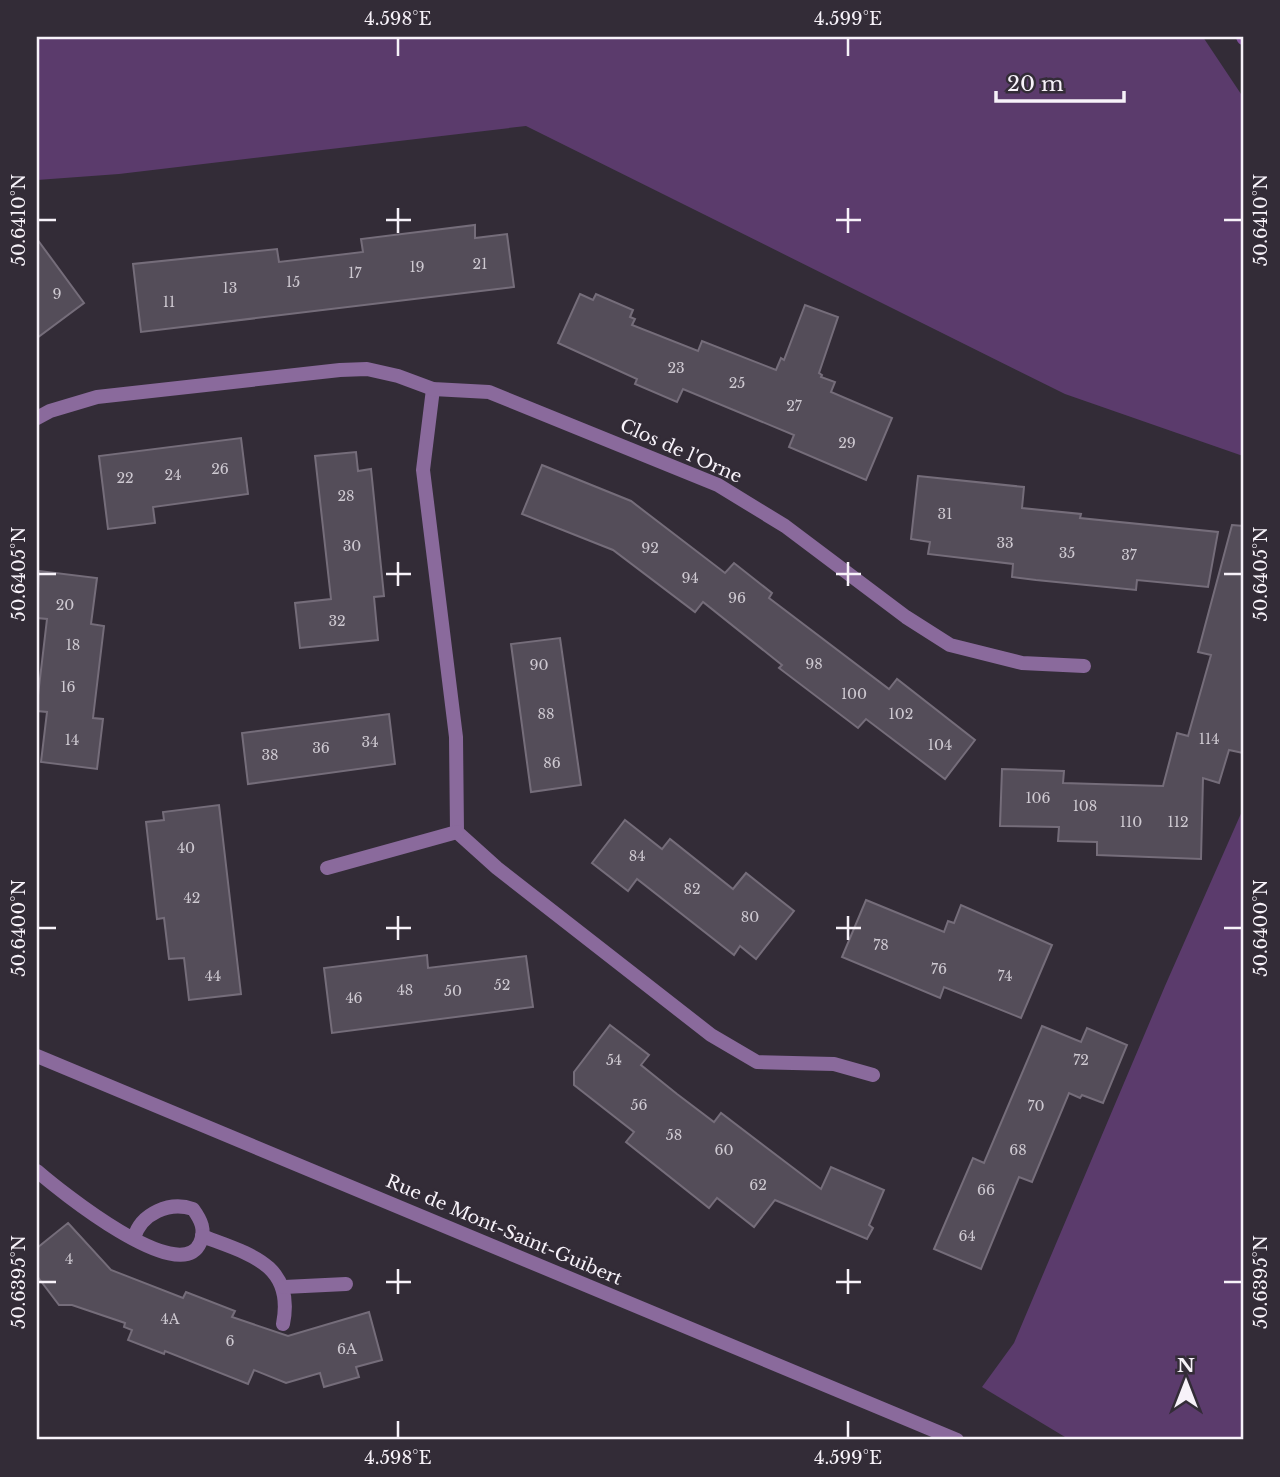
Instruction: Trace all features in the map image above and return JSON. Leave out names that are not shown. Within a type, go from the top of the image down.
[{"type":"street","name":"Clos de l'Orne","points":[[37,418],[50,411],[97,397],[340,370],[368,369],[398,376],[433,389],[489,391],[718,485],[785,526],[905,617],[950,645],[1022,663],[1084,666]]},
{"type":"street","points":[[433,389],[423,470],[456,737],[457,832],[498,868],[700,1027],[757,1062],[834,1064],[873,1075]]},
{"type":"street","points":[[327,868],[457,832]]},
{"type":"street","name":"Rue de Mont-Saint-Guibert","points":[[37,1056],[957,1440]]},
{"type":"street","points":[[37,1171],[107,1224],[134,1238],[163,1253],[186,1256],[192,1253],[199,1246],[203,1226],[193,1209],[180,1204],[165,1207],[138,1226],[134,1238]]},
{"type":"street","points":[[202,1236],[237,1249],[272,1269],[284,1287],[286,1306],[283,1324]]},
{"type":"street","points":[[284,1287],[346,1284]]},
{"type":"shaded area","points":[[37,37],[1203,37],[1243,97],[1243,456],[1065,394],[526,126],[119,174],[37,180]]},
{"type":"shaded area","points":[[1243,809],[1243,1440],[1070,1440],[982,1387],[1014,1343]]},
{"type":"building","points":[[475,225],[475,238],[507,234],[514,287],[141,332],[133,264],[277,249],[279,262],[363,252],[361,239]]},
{"type":"building","points":[[37,239],[84,303],[37,338]]},
{"type":"building","points":[[580,294],[593,300],[596,294],[633,310],[630,317],[635,319],[632,325],[698,351],[702,341],[776,370],[781,358],[784,360],[805,305],[838,317],[819,373],[821,377],[835,382],[831,392],[892,418],[866,480],[789,447],[794,435],[683,389],[677,402],[635,384],[637,379],[558,343]]},
{"type":"building","points":[[241,438],[248,494],[153,507],[155,523],[108,529],[99,456]]},
{"type":"building","points":[[356,452],[358,471],[371,469],[384,596],[374,597],[378,640],[300,648],[295,603],[331,599],[315,456]]},
{"type":"building","points":[[542,465],[631,501],[725,573],[734,563],[772,593],[769,598],[889,689],[897,679],[975,740],[945,779],[866,719],[858,728],[779,668],[782,665],[703,602],[695,612],[613,550],[522,514]]},
{"type":"building","points":[[918,476],[1024,487],[1022,508],[1081,514],[1080,518],[1218,532],[1208,587],[1137,580],[1136,590],[1036,580],[1012,577],[1013,564],[928,554],[930,542],[911,539]]},
{"type":"building","points":[[1232,525],[1243,526],[1243,753],[1229,750],[1219,783],[1203,778],[1201,859],[1097,855],[1097,842],[1058,841],[1059,827],[1000,826],[1002,769],[1064,771],[1063,783],[1163,786],[1177,733],[1188,736],[1211,655],[1198,652]]},
{"type":"building","points":[[39,571],[97,578],[91,624],[104,626],[93,718],[103,719],[97,769],[41,762],[47,712],[37,711],[37,704],[47,619],[37,618]]},
{"type":"building","points":[[560,638],[581,785],[531,792],[511,644]]},
{"type":"building","points":[[389,714],[395,764],[248,784],[242,733]]},
{"type":"building","points":[[219,805],[241,994],[189,1000],[184,958],[169,959],[164,918],[157,919],[146,822],[164,820],[163,812]]},
{"type":"building","points":[[625,820],[662,849],[670,839],[733,889],[746,873],[794,911],[756,959],[740,946],[734,955],[637,879],[628,891],[592,863]]},
{"type":"building","points":[[866,900],[944,932],[948,921],[954,923],[961,905],[1052,945],[1021,1018],[944,987],[940,998],[842,957]]},
{"type":"building","points":[[427,955],[428,968],[526,956],[533,1007],[332,1033],[324,968]]},
{"type":"building","points":[[610,1025],[649,1055],[641,1065],[677,1094],[714,1122],[721,1113],[821,1189],[831,1167],[884,1190],[869,1225],[873,1228],[867,1239],[775,1200],[754,1227],[717,1198],[709,1208],[626,1142],[634,1132],[574,1085],[574,1072]]},
{"type":"building","points":[[1042,1026],[1081,1042],[1087,1028],[1127,1045],[1103,1103],[1069,1093],[1032,1182],[1019,1177],[981,1269],[934,1249],[973,1158],[984,1163]]},
{"type":"building","points":[[68,1223],[111,1270],[183,1298],[186,1292],[235,1311],[232,1317],[288,1336],[369,1312],[382,1360],[356,1367],[359,1377],[324,1387],[320,1373],[286,1383],[254,1370],[248,1384],[165,1351],[164,1354],[128,1340],[132,1330],[124,1327],[125,1323],[72,1305],[59,1305],[37,1276],[37,1248]]}]
